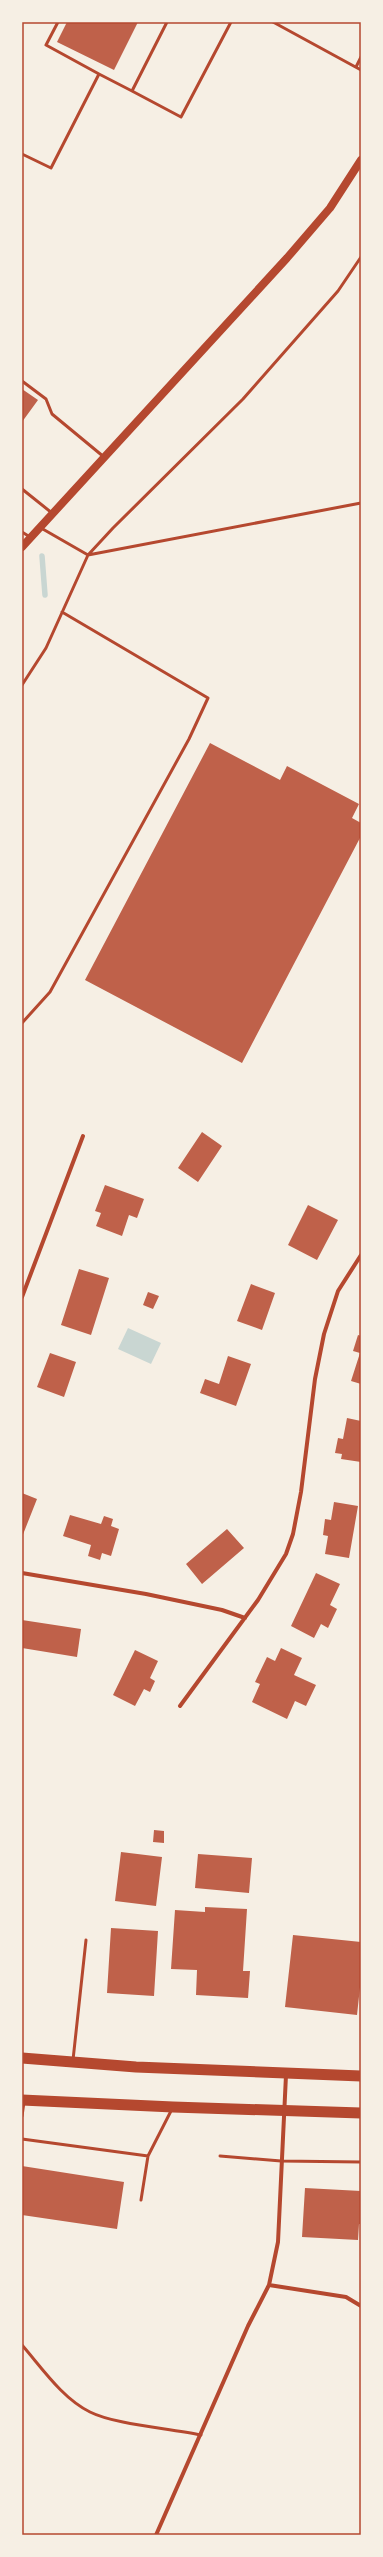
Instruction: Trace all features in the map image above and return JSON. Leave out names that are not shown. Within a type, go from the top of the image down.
[{"type":"highway","points":[[22,2058],[286,2074],[361,2076]]},
{"type":"highway","points":[[23,2100],[173,2107],[361,2113]]},
{"type":"main road","points":[[22,547],[287,258],[330,208],[361,160]]},
{"type":"street","points":[[22,1297],[83,1136]]},
{"type":"street","points":[[180,1706],[277,1572],[293,1534],[301,1492],[315,1379],[324,1334],[338,1291],[361,1254]]},
{"type":"street","points":[[22,1573],[146,1594],[222,1610],[245,1618]]},
{"type":"street","points":[[156,2535],[248,2326],[269,2285],[278,2242],[286,2074]]},
{"type":"street","points":[[269,2285],[346,2297],[361,2306]]},
{"type":"lane","points":[[58,22],[46,45],[181,117],[231,22]]},
{"type":"lane","points":[[132,91],[167,22]]},
{"type":"lane","points":[[273,22],[361,70]]},
{"type":"lane","points":[[356,67],[361,57]]},
{"type":"lane","points":[[22,154],[51,168],[99,74]]},
{"type":"lane","points":[[22,685],[46,648],[88,555],[113,528],[243,399],[338,290],[361,257]]},
{"type":"lane","points":[[22,381],[46,400],[52,414],[104,457]]},
{"type":"lane","points":[[22,490],[52,513]]},
{"type":"lane","points":[[39,527],[88,555],[361,503]]},
{"type":"lane","points":[[22,532],[30,537]]},
{"type":"lane","points":[[22,1023],[50,992],[189,739],[208,698],[62,612]]},
{"type":"lane","points":[[73,2062],[86,1940]]},
{"type":"lane","points":[[22,2116],[23,2100]]},
{"type":"lane","points":[[140,2200],[148,2156],[173,2107]]},
{"type":"lane","points":[[22,2140],[148,2156]]},
{"type":"lane","points":[[220,2156],[281,2161],[361,2162]]},
{"type":"lane","points":[[22,2345],[63,2391],[88,2411],[112,2420],[201,2435]]},
{"type":"shaded area","points":[[128,1328],[161,1343],[151,1364],[118,1349]]},
{"type":"building","points":[[67,22],[138,22],[114,70],[57,42]]},
{"type":"building","points":[[22,389],[38,400],[22,422]]},
{"type":"building","points":[[210,743],[280,780],[287,766],[359,804],[352,818],[361,823],[361,836],[242,1063],[85,980]]},
{"type":"building","points":[[202,1132],[222,1146],[198,1182],[178,1168]]},
{"type":"building","points":[[105,1185],[144,1199],[137,1218],[129,1215],[122,1236],[96,1226],[101,1213],[95,1211]]},
{"type":"building","points":[[308,1205],[338,1220],[317,1260],[288,1245]]},
{"type":"building","points":[[79,1269],[109,1278],[91,1335],[61,1325]]},
{"type":"building","points":[[251,1284],[275,1293],[262,1330],[237,1321]]},
{"type":"building","points":[[148,1292],[159,1296],[153,1309],[143,1305]]},
{"type":"building","points":[[358,1335],[361,1336],[361,1384],[351,1381],[360,1353],[353,1351]]},
{"type":"building","points":[[50,1353],[76,1362],[64,1397],[37,1387]]},
{"type":"building","points":[[228,1356],[251,1364],[236,1406],[200,1393],[205,1379],[219,1384]]},
{"type":"building","points":[[347,1418],[361,1421],[361,1462],[341,1459],[342,1454],[335,1453],[338,1438],[343,1439]]},
{"type":"building","points":[[22,1493],[37,1499],[22,1537]]},
{"type":"building","points":[[334,1502],[358,1506],[349,1558],[325,1554],[328,1536],[323,1535],[325,1519],[331,1520]]},
{"type":"building","points":[[70,1515],[101,1524],[104,1516],[113,1519],[111,1526],[119,1529],[111,1556],[102,1553],[100,1560],[88,1556],[91,1545],[63,1536]]},
{"type":"building","points":[[227,1529],[244,1548],[202,1584],[186,1564]]},
{"type":"building","points":[[316,1573],[340,1584],[330,1605],[337,1609],[328,1628],[321,1624],[314,1638],[291,1626]]},
{"type":"building","points":[[22,1620],[81,1629],[77,1657],[22,1648]]},
{"type":"building","points":[[281,1648],[302,1658],[294,1675],[316,1685],[306,1706],[295,1701],[287,1719],[252,1702],[260,1684],[255,1682],[267,1657],[275,1661]]},
{"type":"building","points":[[135,1650],[158,1661],[150,1678],[155,1681],[150,1692],[144,1689],[135,1706],[113,1695]]},
{"type":"building","points":[[154,1830],[164,1831],[164,1843],[153,1842]]},
{"type":"building","points":[[121,1852],[162,1857],[156,1906],[115,1901]]},
{"type":"building","points":[[198,1854],[252,1858],[249,1893],[195,1888]]},
{"type":"building","points":[[205,1907],[247,1909],[243,1971],[250,1971],[248,1998],[196,1995],[197,1970],[171,1969],[175,1910],[205,1912]]},
{"type":"building","points":[[111,1928],[158,1931],[154,1996],[107,1993]]},
{"type":"building","points":[[293,1935],[361,1942],[361,1978],[357,2015],[285,2007]]},
{"type":"building","points":[[22,2166],[124,2182],[117,2229],[22,2215]]},
{"type":"building","points":[[305,2188],[361,2191],[361,2224],[359,2224],[358,2240],[302,2237]]},
{"type":"waterway","points":[[42,556],[45,595]]}]
